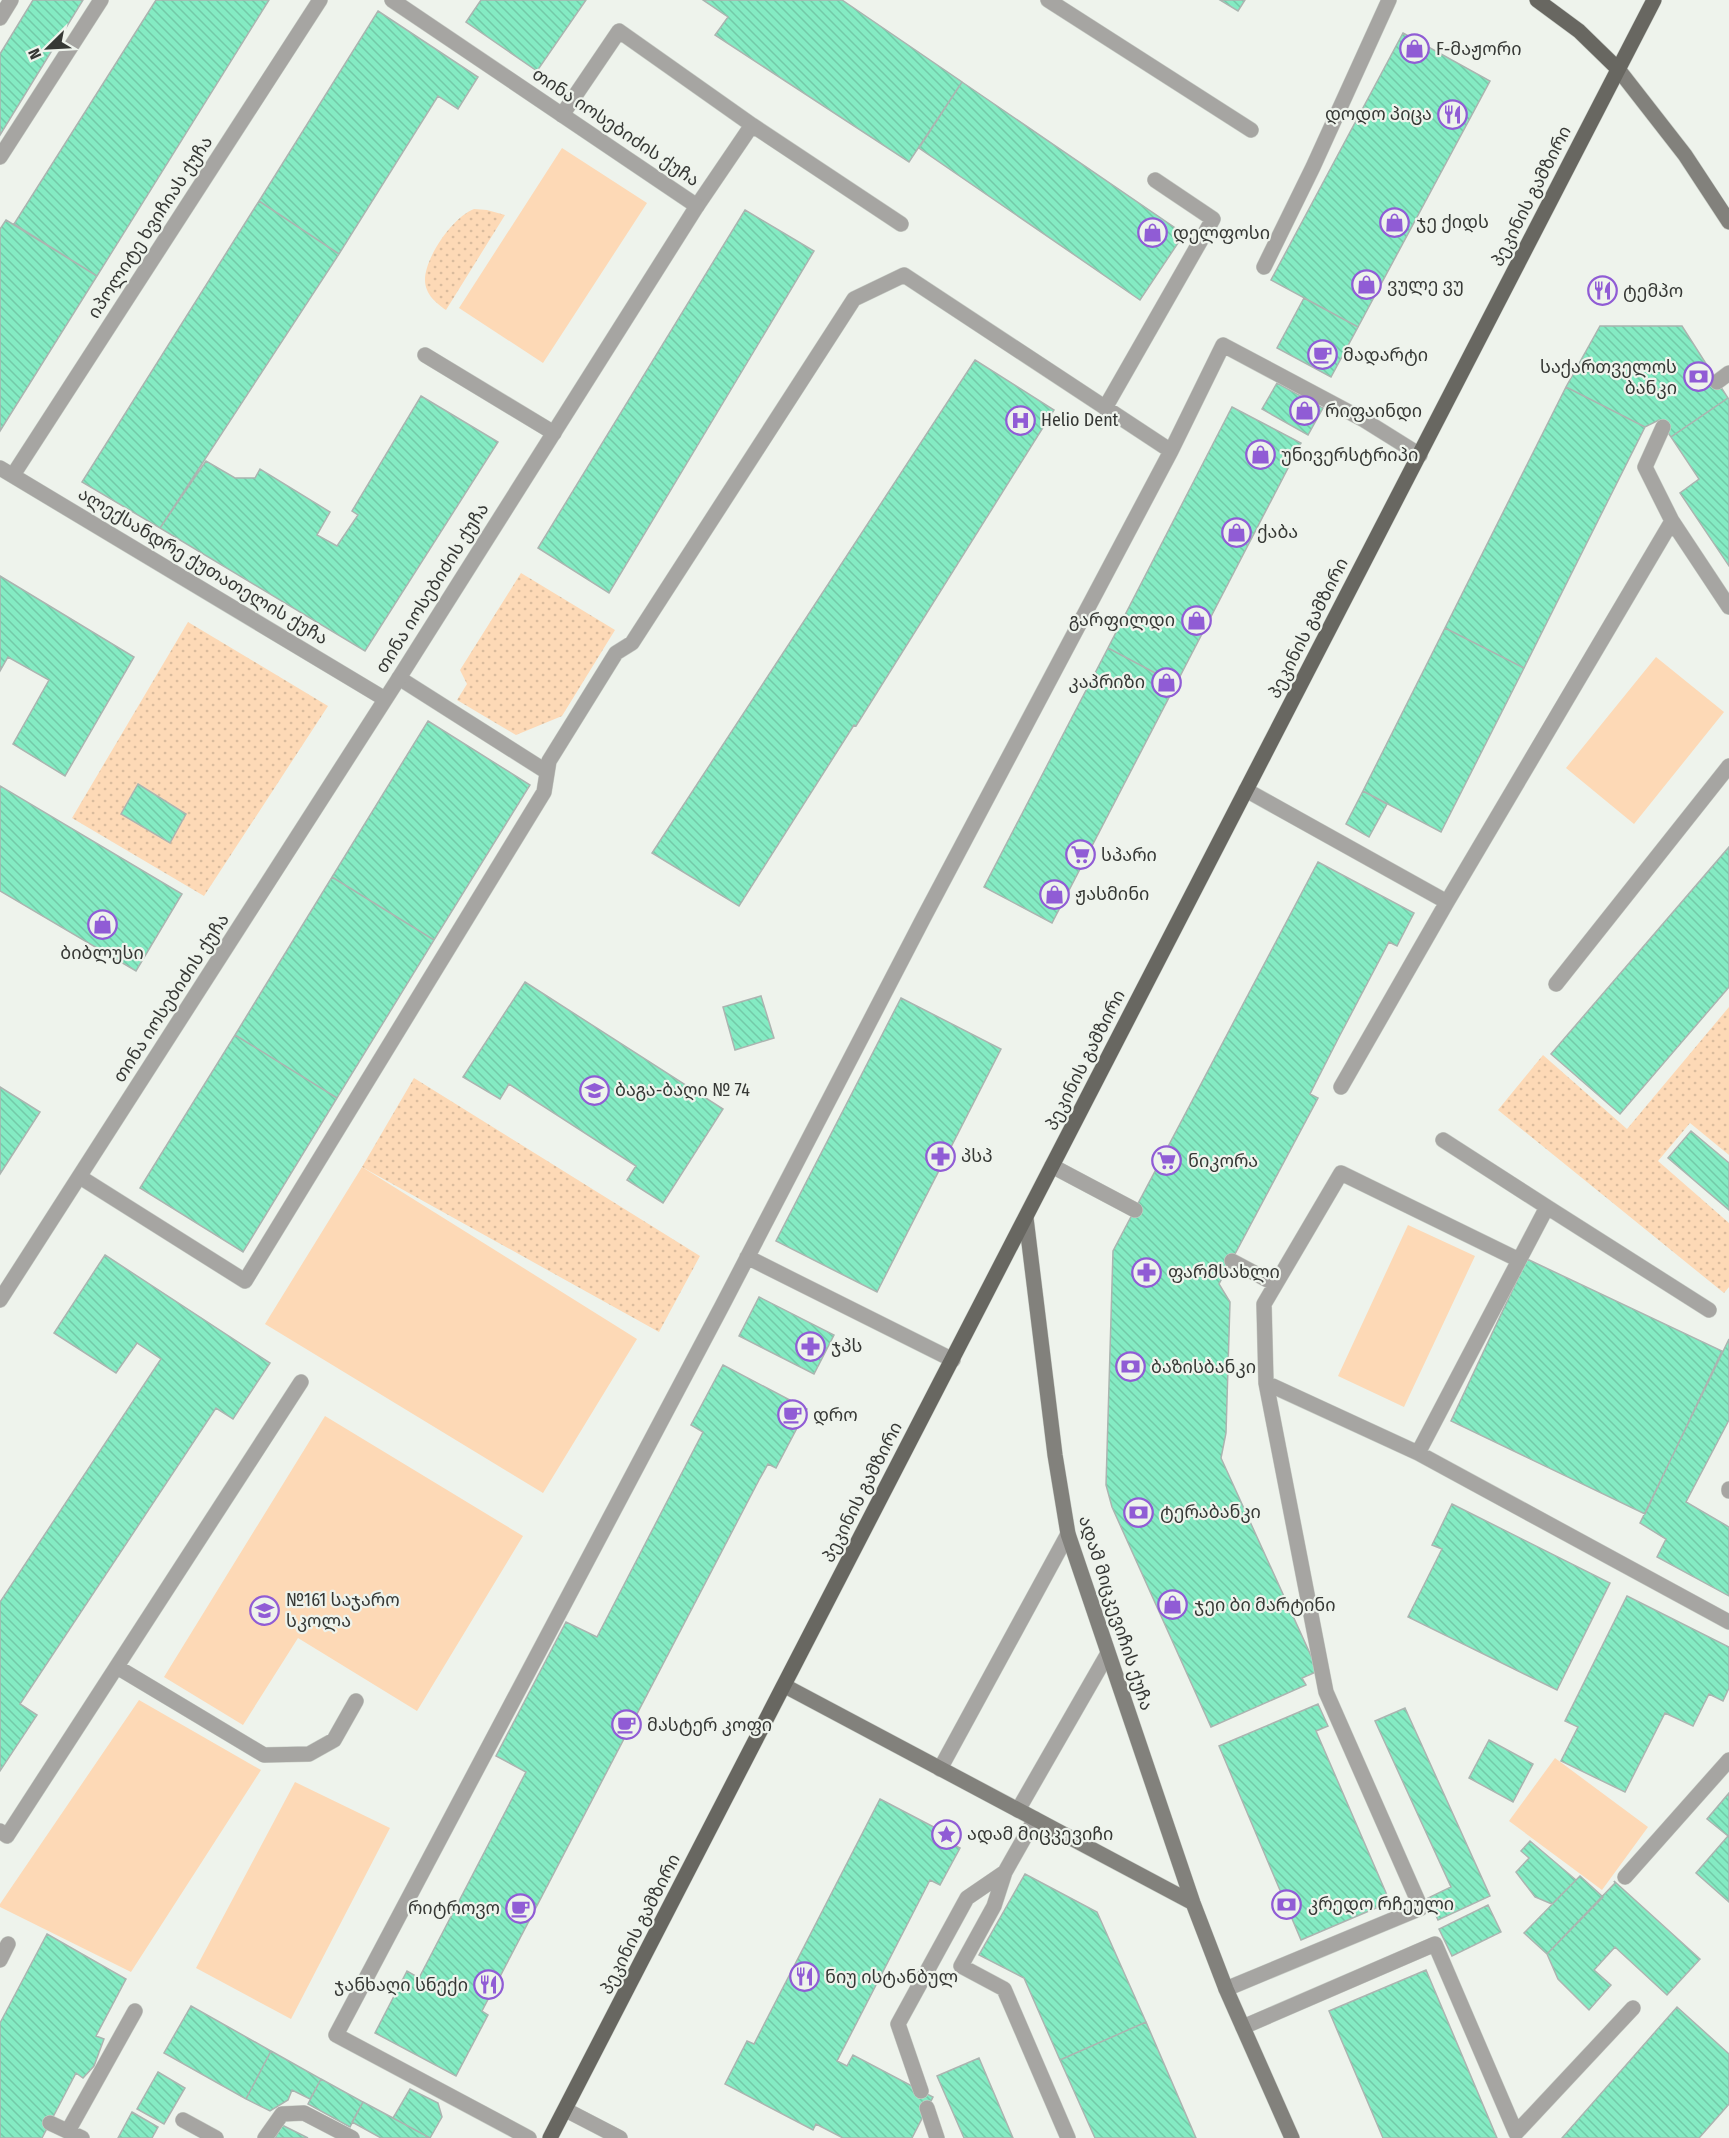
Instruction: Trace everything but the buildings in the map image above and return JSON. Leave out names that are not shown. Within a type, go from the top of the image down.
[{"type":"main road","points":[[1537,0],[1579,31],[1618,69],[1685,155],[1729,222]]},
{"type":"main road","name":"პეკინის გამზირი","points":[[550,2138],[1654,0]]},
{"type":"main road","name":"ადამ მიცკევიჩის ქუჩა","points":[[1026,1218],[1055,1455],[1068,1534],[1192,1903],[1226,1989],[1292,2138]]},
{"type":"main road","points":[[785,1686],[1192,1903]]},
{"type":"street","points":[[0,18],[11,0]]},
{"type":"street","points":[[0,157],[101,0]]},
{"type":"street","name":"იპოლიტე ხვიჩიას ქუჩა","points":[[6,472],[319,0]]},
{"type":"street","name":"თინა იოსებიძის ქუჩა","points":[[0,1300],[399,678],[697,206],[392,0]]},
{"type":"street","points":[[1048,0],[1251,130]]},
{"type":"street","points":[[1264,267],[1389,0]]},
{"type":"street","points":[[562,115],[619,31],[752,125],[901,224]]},
{"type":"street","points":[[697,206],[752,125]]},
{"type":"street","points":[[1105,408],[1214,219],[1155,180]]},
{"type":"street","points":[[80,1177],[245,1281],[544,792],[549,761],[616,653],[632,643],[854,299],[904,275],[1171,451]]},
{"type":"street","points":[[529,2138],[336,2034],[1171,451],[1223,345],[1364,420],[1420,454]]},
{"type":"street","points":[[425,355],[554,433]]},
{"type":"street","points":[[1664,427],[1646,467],[1672,521],[1729,607]]},
{"type":"street","name":"ალექსანდრე ქუთათელის ქუჩა","points":[[6,472],[385,699]]},
{"type":"street","points":[[1341,1087],[1672,521]]},
{"type":"street","points":[[399,678],[547,772]]},
{"type":"street","points":[[1556,984],[1729,766]]},
{"type":"street","points":[[1246,790],[1448,902]]},
{"type":"street","points":[[1443,1140],[1709,1310]]},
{"type":"street","points":[[1052,1166],[1135,1210]]},
{"type":"street","points":[[1226,1989],[1420,1908],[1326,1692],[1266,1383],[1264,1304],[1341,1173],[1519,1260]]},
{"type":"street","points":[[1418,1453],[1547,1207]]},
{"type":"street","points":[[747,1257],[953,1360]]},
{"type":"street","points":[[1232,1261],[1275,1284]]},
{"type":"street","points":[[0,1831],[7,1836],[301,1382]]},
{"type":"street","points":[[1266,1383],[1418,1453],[1729,1622]]},
{"type":"street","points":[[940,1769],[1068,1534]]},
{"type":"street","points":[[1018,1810],[1107,1655]]},
{"type":"street","points":[[117,1666],[264,1755],[309,1755],[334,1740],[356,1701]]},
{"type":"street","points":[[1625,1877],[1729,1760]]},
{"type":"street","points":[[1035,1819],[1005,1872],[994,1906],[961,1966],[1004,1989],[1068,2138]]},
{"type":"street","points":[[921,2091],[898,2024],[967,1898],[1005,1872]]},
{"type":"street","points":[[0,1959],[8,1944]]},
{"type":"street","points":[[1243,2027],[1435,1944],[1516,2133],[1633,2008]]},
{"type":"street","points":[[50,2123],[75,2135],[135,2011]]},
{"type":"street","points":[[927,2108],[937,2138]]},
{"type":"street","points":[[566,2110],[620,2138]]},
{"type":"street","points":[[265,2138],[282,2114],[304,2113],[352,2138]]},
{"type":"street","points":[[183,2120],[216,2138]]},
{"type":"shaded area","points":[[562,148],[647,203],[543,363],[459,308]]},
{"type":"shaded area","points":[[474,209],[505,215],[446,310],[429,294],[425,285],[426,271],[435,250],[449,229],[457,220]]},
{"type":"shaded area","points":[[521,573],[615,630],[562,716],[516,735],[457,700],[467,684],[460,670]]},
{"type":"shaded area","points":[[188,622],[328,706],[204,896],[72,818]]},
{"type":"shaded area","points":[[1656,657],[1724,712],[1634,824],[1566,768]]},
{"type":"shaded area","points":[[1729,1007],[1729,1155],[1690,1123],[1658,1161],[1729,1223],[1729,1287],[1724,1293],[1498,1110],[1543,1055],[1627,1129]]},
{"type":"shaded area","points":[[414,1078],[700,1256],[659,1332],[362,1167]]},
{"type":"shaded area","points":[[362,1167],[637,1339],[543,1493],[265,1324]]},
{"type":"shaded area","points":[[1408,1225],[1475,1256],[1404,1407],[1338,1376]]},
{"type":"shaded area","points":[[325,1416],[523,1536],[417,1711],[298,1638],[243,1725],[164,1677]]},
{"type":"shaded area","points":[[139,1700],[261,1770],[131,1972],[0,1907],[0,1904]]},
{"type":"shaded area","points":[[1555,1758],[1648,1827],[1602,1890],[1509,1821]]},
{"type":"shaded area","points":[[295,1782],[390,1828],[291,2019],[196,1968]]},
{"type":"place","name":"F-მაჟორი","points":[[1415,49]]},
{"type":"place","name":"დოდო პიცა","points":[[1453,114]]},
{"type":"place","name":"ჯე ქიდს","points":[[1395,222]]},
{"type":"place","name":"დელფოსი","points":[[1152,233]]},
{"type":"place","name":"ვულე ვუ","points":[[1366,285]]},
{"type":"place","name":"ტემპო","points":[[1602,291]]},
{"type":"place","name":"მადარტი","points":[[1322,355]]},
{"type":"place","name":"საქართველოს ბანკი","points":[[1698,377]]},
{"type":"place","name":"რიფაინდი","points":[[1304,411]]},
{"type":"place","name":"Helio Dent","points":[[1020,420]]},
{"type":"place","name":"უნივერსტრიპი","points":[[1260,455]]},
{"type":"place","name":"ქაბა","points":[[1236,532]]},
{"type":"place","name":"გარფილდი","points":[[1196,620]]},
{"type":"place","name":"კაპრიზი","points":[[1166,682]]},
{"type":"place","name":"სპარი","points":[[1080,855]]},
{"type":"place","name":"ჟასმინი","points":[[1054,894]]},
{"type":"place","name":"ბიბლუსი","points":[[102,924]]},
{"type":"place","name":"ბაგა-ბაღი № 74","points":[[594,1090]]},
{"type":"place","name":"პსპ","points":[[940,1156]]},
{"type":"place","name":"ნიკორა","points":[[1167,1161]]},
{"type":"place","name":"ფარმსახლი","points":[[1147,1272]]},
{"type":"place","name":"ჯპს","points":[[810,1346]]},
{"type":"place","name":"ბაზისბანკი","points":[[1130,1367]]},
{"type":"place","name":"დრო","points":[[792,1415]]},
{"type":"place","name":"ტერაბანკი","points":[[1139,1512]]},
{"type":"place","name":"ჯეი ბი მარტინი","points":[[1173,1605]]},
{"type":"place","name":"№161 საჯარო სკოლა","points":[[265,1610]]},
{"type":"place","name":"მასტერ კოფი","points":[[626,1725]]},
{"type":"place","name":"ადამ მიცკევიჩი","points":[[946,1834]]},
{"type":"place","name":"კრედო რჩეული","points":[[1287,1904]]},
{"type":"place","name":"რიტროვო","points":[[521,1908]]},
{"type":"place","name":"ნიუ ისტანბულ","points":[[804,1977]]},
{"type":"place","name":"ჯანხაღი სნექი","points":[[489,1985]]}]
